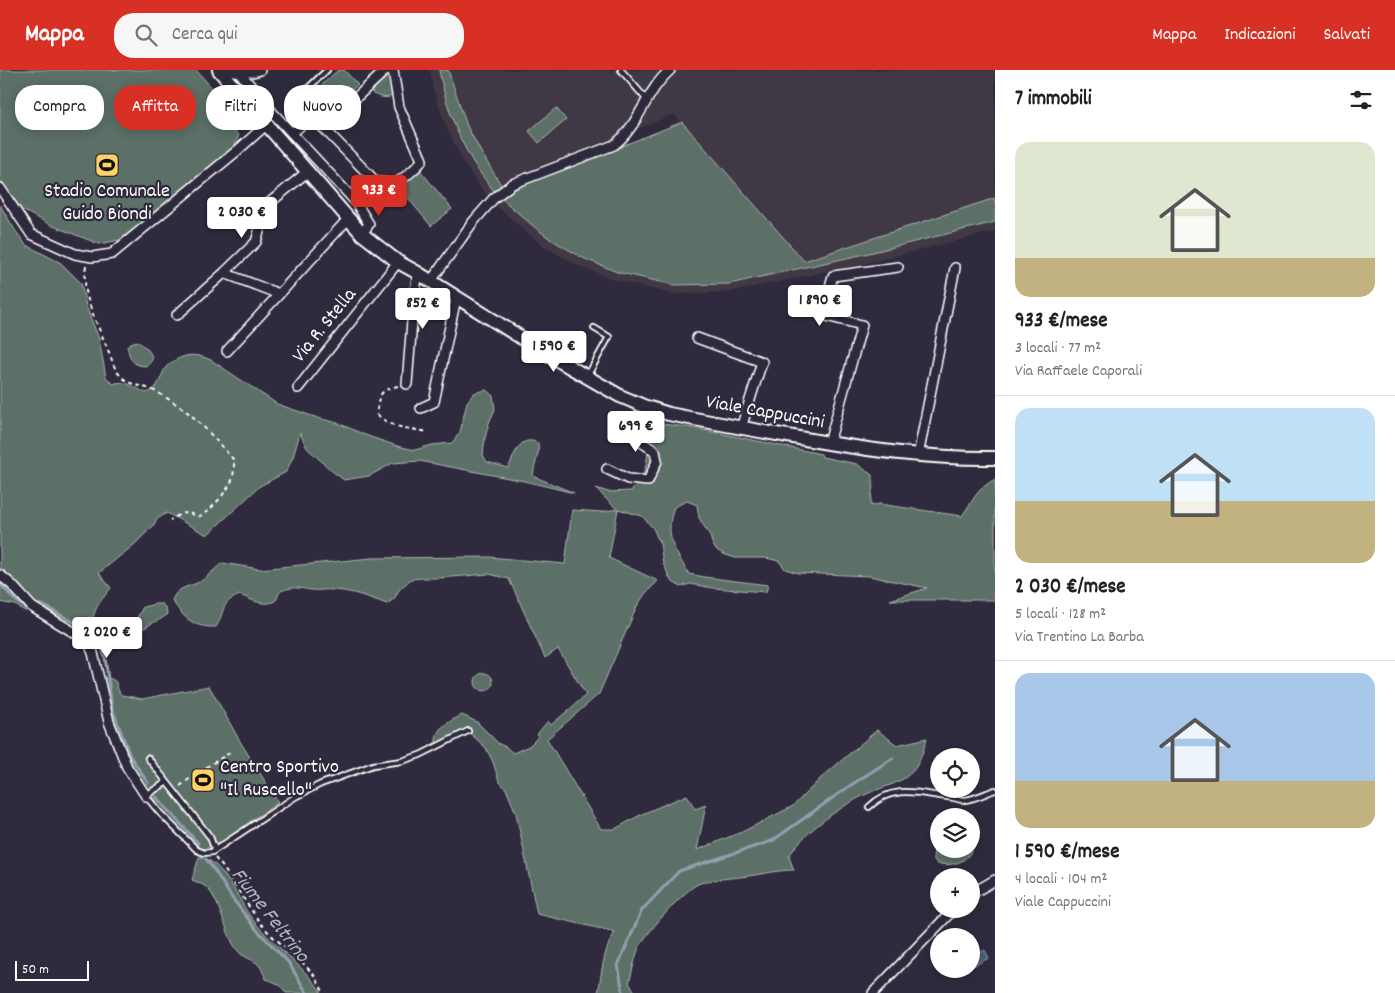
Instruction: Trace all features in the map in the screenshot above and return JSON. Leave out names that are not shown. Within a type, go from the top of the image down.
[{"type":"street","name":"Viale Cappuccini","points":[[219,70],[232,85]]},
{"type":"street","points":[[227,70],[240,73],[260,70]]},
{"type":"street","points":[[361,93],[386,70]]},
{"type":"street","points":[[356,200],[358,194],[376,182],[396,183],[420,165],[422,160],[398,107],[393,70]]},
{"type":"street","points":[[431,281],[473,222],[494,198],[512,184],[614,144],[623,138],[632,127],[654,87],[670,70]]},
{"type":"street","points":[[240,73],[292,134],[356,200],[369,224],[362,234]]},
{"type":"street","points":[[0,188],[30,234],[75,254],[92,257],[112,254],[260,130]]},
{"type":"street","name":"Viale Cappuccini","points":[[270,130],[362,234],[398,262],[620,396],[669,414],[829,443],[918,456],[995,458]]},
{"type":"street","points":[[292,134],[296,130]]},
{"type":"street","points":[[325,130],[376,182]]},
{"type":"street","points":[[176,315],[256,242],[262,209],[307,172]]},
{"type":"street","points":[[228,350],[348,219]]},
{"type":"street","name":"Via R. Stella","points":[[298,388],[398,262]]},
{"type":"street","points":[[829,443],[862,325],[822,315],[833,276],[898,267]]},
{"type":"street","points":[[918,456],[955,268]]},
{"type":"street","points":[[224,273],[279,294]]},
{"type":"street","points":[[407,384],[414,296],[418,273]]},
{"type":"street","points":[[421,408],[434,402],[456,298]]},
{"type":"street","points":[[697,338],[762,362],[741,428]]},
{"type":"street","points":[[607,469],[628,479],[648,481],[656,461],[655,451],[641,442],[650,408]]},
{"type":"street","points":[[0,575],[32,607],[88,641],[93,653],[109,722],[127,766],[146,796]]},
{"type":"street","points":[[980,889],[995,880]]},
{"type":"street","points":[[873,993],[945,918]]},
{"type":"lane","points":[[311,85],[327,70]]},
{"type":"lane","points":[[621,70],[646,99]]},
{"type":"lane","points":[[587,377],[609,337],[594,328]]},
{"type":"lane","points":[[167,782],[146,796],[197,850],[204,853],[212,851],[295,797],[321,784],[373,765],[402,761],[420,755],[468,731]]},
{"type":"lane","points":[[148,758],[210,837],[212,851]]},
{"type":"lane","points":[[869,807],[876,799],[890,793],[915,792],[937,797],[966,800],[995,790]]},
{"type":"path","points":[[88,256],[85,270],[87,295],[98,329],[119,374],[130,382],[150,389],[173,401],[186,411],[234,460],[232,481],[218,501],[208,511],[201,516],[187,513],[181,514],[170,520]]},
{"type":"path","points":[[407,384],[384,390],[380,394],[377,414],[396,427],[428,432]]},
{"type":"path","points":[[174,790],[231,752]]},
{"type":"path","points":[[212,851],[260,924],[304,964],[314,975],[324,993]]},
{"type":"shaded area","points":[[430,70],[439,70],[442,87],[455,126],[473,163],[497,195],[729,284],[865,254],[995,222],[995,231],[867,263],[730,292],[673,294],[615,280],[579,266],[545,247],[491,201],[466,167],[447,129],[433,89]]},
{"type":"shaded area","points":[[448,70],[995,70],[995,198],[804,261],[674,114],[501,185],[467,126]]},
{"type":"green space","name":"Stadio Comunale Guido Biondi","points":[[0,70],[196,70],[210,85],[206,85],[206,130],[234,130],[239,135],[232,152],[120,240],[99,244],[53,226],[22,210],[0,179]]},
{"type":"green space","points":[[338,70],[344,70],[358,85],[322,85]]},
{"type":"green space","points":[[439,70],[448,70],[467,126],[501,185],[494,191],[475,166],[456,129],[444,94]]},
{"type":"green space","points":[[385,75],[391,81],[394,90],[392,96],[380,97],[373,94],[370,86]]},
{"type":"green space","points":[[556,108],[566,120],[539,143],[529,131]]},
{"type":"green space","points":[[682,122],[804,261],[995,198],[995,222],[865,254],[729,284],[674,285],[617,272],[583,258],[550,239],[501,198],[521,186]]},
{"type":"green space","points":[[420,170],[452,209],[431,226],[399,187]]},
{"type":"green space","points":[[0,205],[26,245],[61,263],[81,283],[86,306],[99,339],[106,377],[113,384],[125,383],[146,393],[157,386],[164,370],[171,362],[192,355],[201,356],[211,360],[277,404],[338,423],[397,446],[415,450],[432,445],[452,443],[460,432],[467,402],[474,393],[486,390],[493,396],[495,409],[485,438],[483,455],[487,462],[508,468],[518,447],[526,441],[538,443],[533,476],[574,493],[524,481],[419,461],[393,463],[369,476],[344,480],[307,448],[300,433],[293,457],[286,472],[260,486],[207,535],[167,513],[157,519],[153,526],[135,544],[99,573],[111,588],[98,605],[93,618],[89,617],[97,631],[98,637],[89,638],[42,611],[21,586],[0,570]]},
{"type":"green space","points":[[137,341],[151,354],[152,360],[147,366],[138,365],[132,361],[129,355],[127,346]]},
{"type":"green space","points":[[663,424],[694,428],[821,454],[822,457],[857,464],[872,475],[871,506],[879,504],[962,516],[978,492],[995,479],[995,600],[890,600],[927,588],[869,576],[798,573],[785,569],[779,561],[766,558],[735,558],[718,551],[713,546],[710,536],[699,518],[697,505],[687,501],[674,507],[670,522],[670,533],[676,551],[689,574],[768,585],[766,592],[713,588],[690,584],[681,587],[671,581],[663,563],[660,544],[653,528],[642,516],[618,509],[609,558],[658,581],[645,594],[637,606],[599,694],[547,739],[601,829],[615,829],[642,814],[687,795],[695,809],[706,805],[697,850],[744,831],[793,806],[820,779],[877,730],[897,745],[927,738],[918,764],[906,777],[848,804],[813,829],[789,857],[794,870],[707,881],[689,890],[655,925],[638,950],[629,983],[636,993],[598,993],[605,954],[615,932],[537,914],[516,813],[506,789],[499,781],[486,748],[471,734],[464,731],[430,746],[436,742],[436,737],[441,728],[462,715],[477,722],[499,744],[513,753],[529,746],[537,738],[538,733],[548,721],[551,725],[586,695],[558,649],[545,658],[509,579],[489,574],[411,579],[399,590],[394,599],[387,604],[355,593],[331,590],[289,588],[281,591],[277,599],[268,603],[258,602],[240,595],[226,604],[216,627],[201,626],[190,621],[180,612],[172,600],[178,591],[204,579],[222,563],[260,569],[371,558],[489,557],[565,564],[572,510],[602,512],[617,509],[596,488],[608,492],[631,491],[645,469],[651,429]]},
{"type":"green space","points":[[0,579],[33,610],[25,611],[15,605],[0,602]]},
{"type":"green space","points":[[162,604],[166,608],[167,614],[145,628],[135,626],[143,607]]},
{"type":"green space","points":[[484,673],[490,676],[493,682],[490,688],[484,691],[478,688],[475,682],[478,676]]},
{"type":"green space","name":"Centro Sportivo \"Il Ruscello\"","points":[[106,678],[116,682],[118,690],[122,695],[142,699],[209,686],[241,743],[278,802],[223,841],[203,849],[192,843],[175,826],[151,796],[130,764],[111,720],[102,680]]},
{"type":"green space","points":[[199,857],[212,862],[219,868],[258,926],[305,972],[322,993],[286,993],[278,984],[266,979],[259,965],[239,953],[229,935],[211,892],[206,887],[192,880]]},
{"type":"green space","points":[[933,858],[965,858],[953,864],[937,864]]},
{"type":"water","points":[[985,950],[989,958],[980,962],[980,952]]},
{"type":"waterway","name":"Fiume Feltrino","points":[[0,584],[14,599],[25,607]]},
{"type":"waterway","name":"Fiume Feltrino","points":[[41,604],[77,624],[90,628],[99,641],[105,657],[112,708],[130,756],[148,783]]},
{"type":"waterway","points":[[623,993],[618,965],[642,910],[679,871],[772,841],[893,758]]},
{"type":"waterway","name":"Fiume Feltrino","points":[[155,796],[198,843]]},
{"type":"waterway","name":"Fiume Feltrino","points":[[206,859],[232,898],[256,929],[288,962],[307,993]]},
{"type":"place","name":"Stadio Comunale Guido Biondi","points":[[107,165]]},
{"type":"place","name":"Centro Sportivo \"Il Ruscello\"","points":[[203,780]]}]
